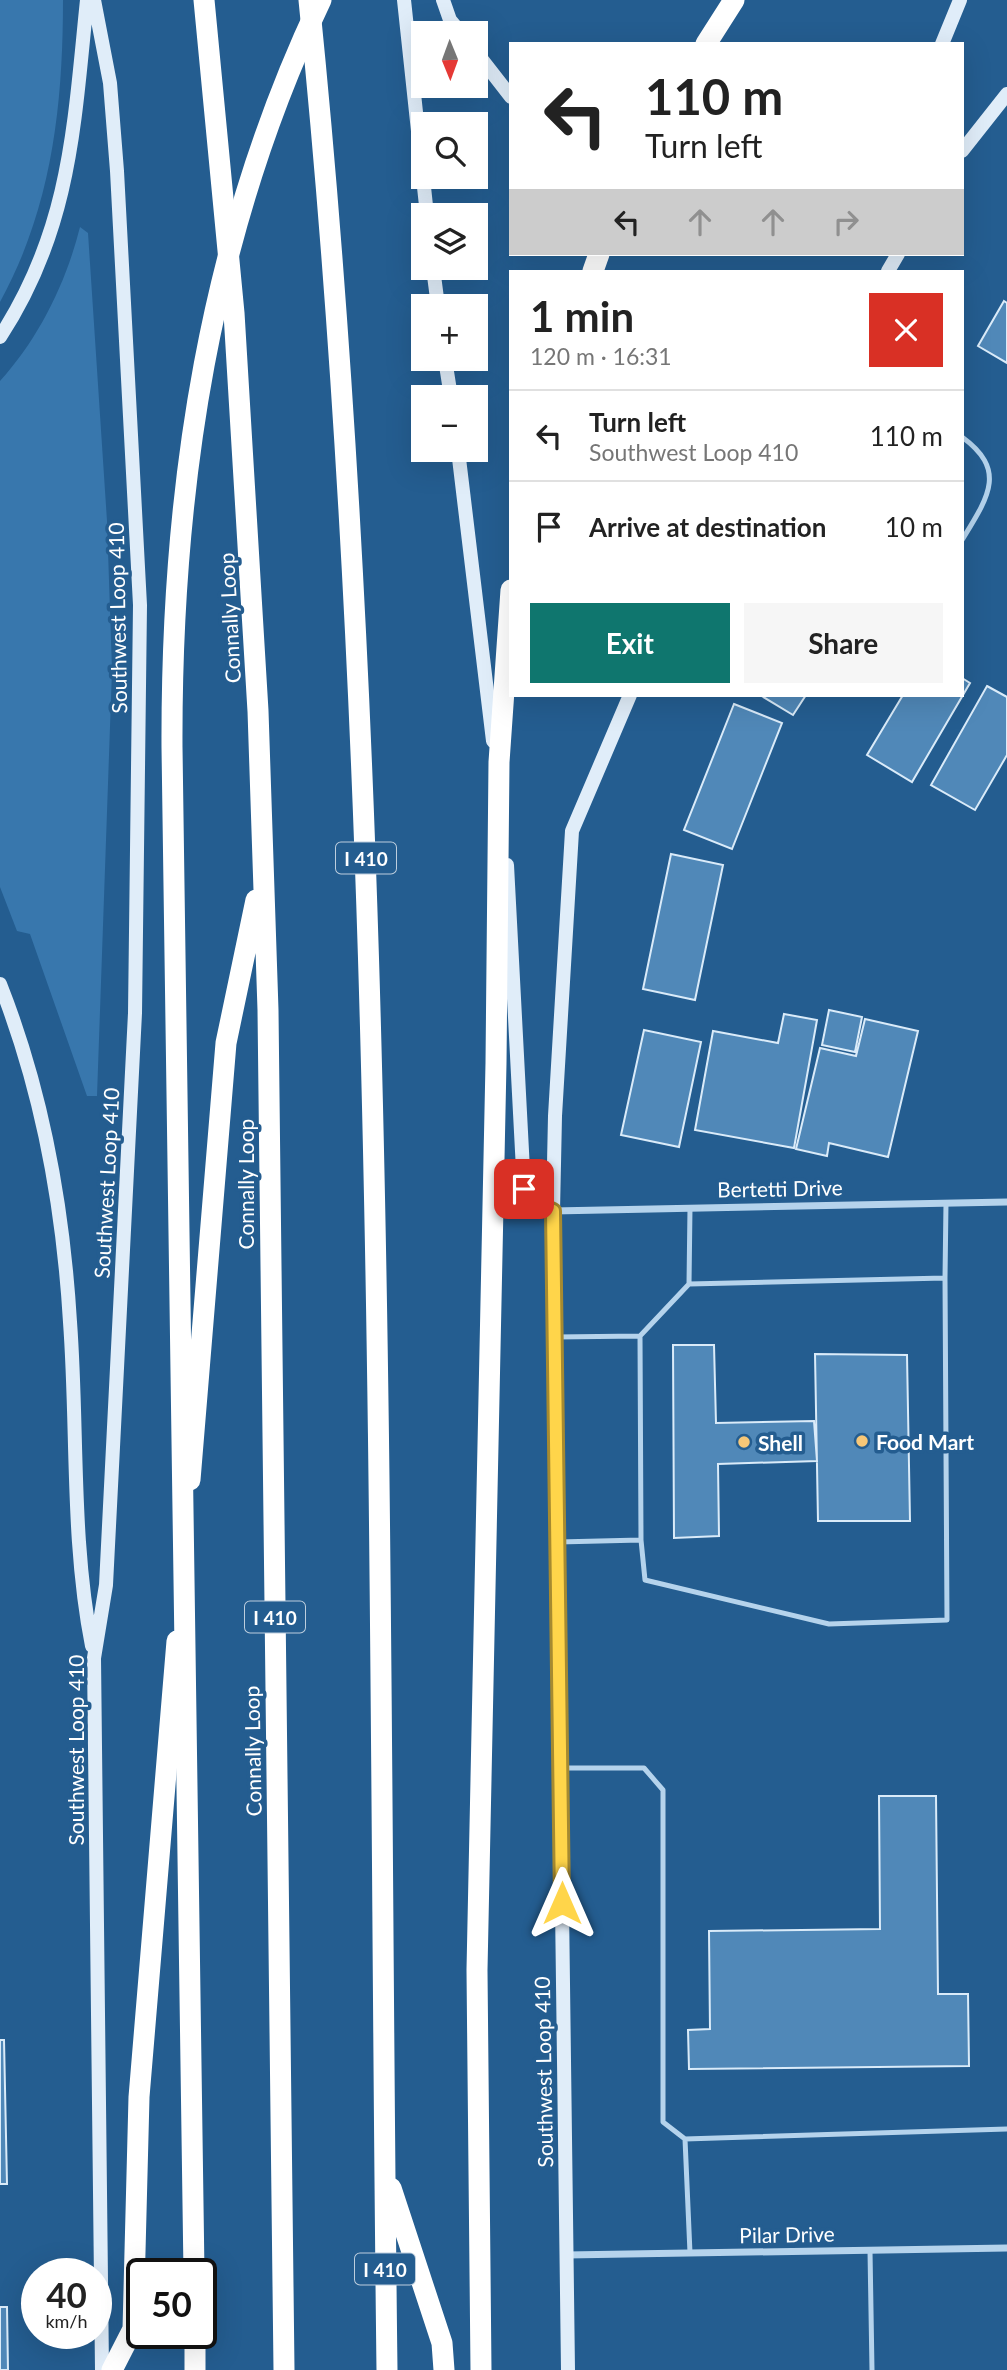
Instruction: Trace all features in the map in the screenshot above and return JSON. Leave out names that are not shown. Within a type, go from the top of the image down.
[{"type":"highway","name":"Connally Loop","points":[[204,0],[234,313],[247,491],[264,864],[284,2370]]},
{"type":"highway","name":"I 410","points":[[309,0],[336,285],[362,734],[374,1244],[387,2370]]},
{"type":"highway","points":[[194,2258],[172,747],[176,572],[195,414],[225,269],[256,163],[321,0]]},
{"type":"highway","points":[[707,42],[734,0]]},
{"type":"highway","points":[[481,2370],[478,1957],[496,1063],[499,762],[509,619]]},
{"type":"highway","points":[[112,2370],[133,2329],[139,2097],[226,1043],[264,864]]},
{"type":"highway","points":[[384,2168],[442,2343],[444,2370]]},
{"type":"highway","points":[[195,2349],[195,2370]]},
{"type":"main road","points":[[0,337],[39,265],[59,210],[74,134],[88,0]]},
{"type":"main road","name":"Southwest Loop 410","points":[[94,0],[110,83],[117,171],[140,605],[135,1013],[106,1585],[94,1657],[103,2370]]},
{"type":"main road","points":[[404,0],[426,203]]},
{"type":"main road","points":[[443,0],[451,21]]},
{"type":"main road","points":[[943,42],[960,0]]},
{"type":"main road","points":[[488,67],[509,94]]},
{"type":"main road","points":[[964,148],[1007,94]]},
{"type":"main road","points":[[459,462],[506,854],[516,992],[524,1189],[529,1200],[553,1211]]},
{"type":"main road","name":"Southwest Loop 410","points":[[568,2370],[553,1211],[555,1116],[572,831],[629,697]]},
{"type":"main road","points":[[0,984],[32,1076],[57,1191],[70,1321],[80,1586],[94,1657]]},
{"type":"street","name":"Bertetti Drive","points":[[553,1211],[1007,1202]]},
{"type":"street","name":"Pilar Drive","points":[[566,2255],[1007,2248]]},
{"type":"lane","points":[[964,438],[983,448],[996,465],[998,483],[964,537]]},
{"type":"lane","points":[[690,1207],[689,1284],[640,1336],[641,1540],[645,1580],[829,1624],[947,1620],[946,1203]]},
{"type":"lane","points":[[689,1284],[945,1278]]},
{"type":"lane","points":[[556,1337],[640,1336]]},
{"type":"lane","points":[[558,1542],[641,1540]]},
{"type":"lane","points":[[561,1768],[644,1768],[663,1790],[663,2122],[685,2139],[1007,2129]]},
{"type":"lane","points":[[685,2139],[690,2253]]},
{"type":"lane","points":[[870,2251],[872,2370]]},
{"type":"shaded area","points":[[0,0],[63,0],[60,79],[51,155],[32,230],[0,302]]},
{"type":"shaded area","points":[[80,227],[88,233],[107,521],[112,670],[97,1096],[87,1096],[30,934],[17,931],[0,887],[0,381],[27,347],[49,309],[67,269]]},
{"type":"building","points":[[1004,301],[1007,303],[1007,363],[978,346]]},
{"type":"building","points":[[964,679],[970,683],[964,693]]},
{"type":"building","points":[[987,686],[1007,697],[1007,755],[975,810],[931,785]]},
{"type":"building","points":[[763,697],[805,697],[793,715]]},
{"type":"building","points":[[902,697],[962,697],[912,782],[867,755]]},
{"type":"building","points":[[734,704],[782,723],[732,849],[684,830]]},
{"type":"building","points":[[671,854],[723,865],[695,1000],[643,989]]},
{"type":"building","points":[[829,1010],[862,1017],[855,1052],[822,1045]]},
{"type":"building","points":[[784,1014],[817,1020],[794,1148],[695,1130],[713,1031],[778,1043]]},
{"type":"building","points":[[865,1019],[918,1031],[888,1157],[829,1143],[827,1156],[796,1149],[820,1048],[856,1056]]},
{"type":"building","points":[[644,1030],[701,1042],[679,1147],[621,1135]]},
{"type":"building","name":"Shell","points":[[673,1345],[714,1345],[716,1423],[814,1421],[817,1461],[718,1464],[719,1536],[674,1538]]},
{"type":"building","name":"Food Mart","points":[[815,1354],[907,1355],[910,1521],[818,1521]]},
{"type":"building","points":[[879,1796],[936,1796],[938,1994],[968,1994],[969,2066],[689,2069],[688,2030],[710,2029],[709,1931],[880,1929]]},
{"type":"building","points":[[0,2040],[4,2040],[7,2184],[0,2184]]},
{"type":"building","points":[[0,2307],[7,2307],[8,2370],[0,2370]]},
{"type":"place","name":"Food Mart","points":[[862,1441]]},
{"type":"place","name":"Shell","points":[[744,1442]]},
{"type":"route","points":[[524,1189],[529,1200],[553,1211],[562,1903]]}]
